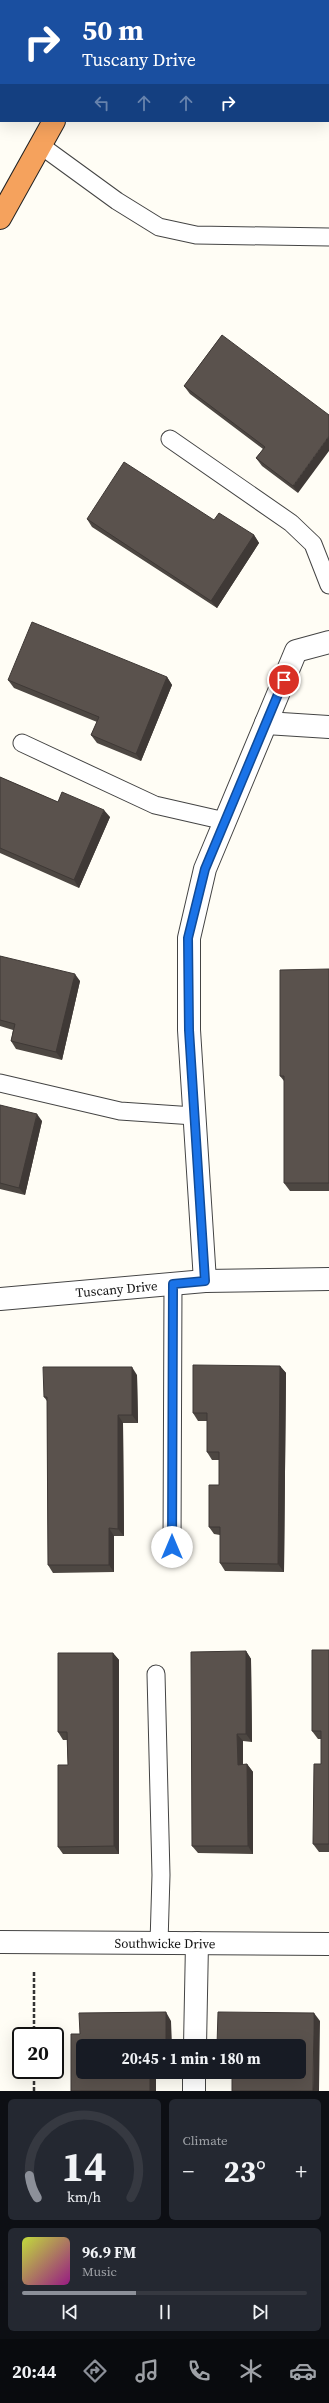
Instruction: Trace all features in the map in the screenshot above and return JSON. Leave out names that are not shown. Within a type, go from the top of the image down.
[{"type":"highway","points":[[0,218],[53,122]]},
{"type":"street","points":[[205,1281],[189,1030],[188,938],[205,869],[296,651],[329,642]]},
{"type":"street","points":[[266,723],[329,727]]},
{"type":"street","name":"Tuscany Drive","points":[[0,1299],[205,1281],[329,1279]]},
{"type":"street","name":"Southwicke Drive","points":[[0,1942],[329,1944]]},
{"type":"street","points":[[195,2039],[197,1944]]},
{"type":"street","points":[[194,2079],[194,2091]]},
{"type":"lane","points":[[40,145],[118,201],[159,227],[196,235],[329,236]]},
{"type":"lane","points":[[170,439],[291,523],[314,544],[329,585]]},
{"type":"lane","points":[[22,743],[155,805],[225,821]]},
{"type":"lane","points":[[0,1083],[120,1111],[194,1116]]},
{"type":"lane","points":[[172,1547],[173,1284]]},
{"type":"lane","points":[[156,1674],[161,1875],[159,1943]]},
{"type":"path","points":[[34,1942],[34,2027]]},
{"type":"path","points":[[34,2079],[34,2091]]},
{"type":"building","points":[[222,335],[329,415],[329,436],[293,486],[256,458],[265,447],[184,386]]},
{"type":"building","points":[[124,462],[214,520],[219,513],[254,535],[211,601],[87,519]]},
{"type":"building","points":[[32,622],[167,677],[136,754],[91,735],[99,717],[8,680]]},
{"type":"building","points":[[0,777],[58,802],[62,792],[104,810],[74,880],[0,848]]},
{"type":"building","points":[[0,956],[75,974],[56,1052],[11,1041],[15,1024],[0,1020]]},
{"type":"building","points":[[329,969],[329,1183],[284,1183],[284,1076],[280,1076],[280,970]]},
{"type":"building","points":[[0,1105],[37,1114],[19,1188],[0,1183]]},
{"type":"building","points":[[193,1365],[280,1366],[278,1564],[220,1563],[220,1527],[209,1527],[209,1485],[219,1485],[219,1452],[207,1452],[207,1413],[193,1413]]},
{"type":"building","points":[[43,1367],[132,1367],[132,1415],[118,1415],[118,1529],[109,1528],[109,1565],[48,1565],[47,1397],[44,1397]]},
{"type":"building","points":[[312,1650],[329,1650],[329,1844],[313,1844],[314,1764],[321,1764],[321,1731],[312,1731]]},
{"type":"building","points":[[246,1651],[246,1734],[237,1734],[238,1765],[247,1764],[248,1846],[192,1846],[191,1652]]},
{"type":"building","points":[[58,1653],[113,1653],[114,1846],[58,1847],[58,1765],[68,1765],[67,1732],[58,1732]]},
{"type":"building","points":[[166,2012],[166,2039],[76,2039],[76,2079],[150,2079],[150,2091],[71,2091],[71,2034],[80,2034],[79,2013]]},
{"type":"building","points":[[218,2012],[314,2013],[313,2091],[232,2091],[232,2079],[306,2079],[306,2039],[217,2039]]},
{"type":"route","points":[[172,1547],[173,1284],[205,1281],[189,1030],[188,938],[205,869],[284,680]]}]
